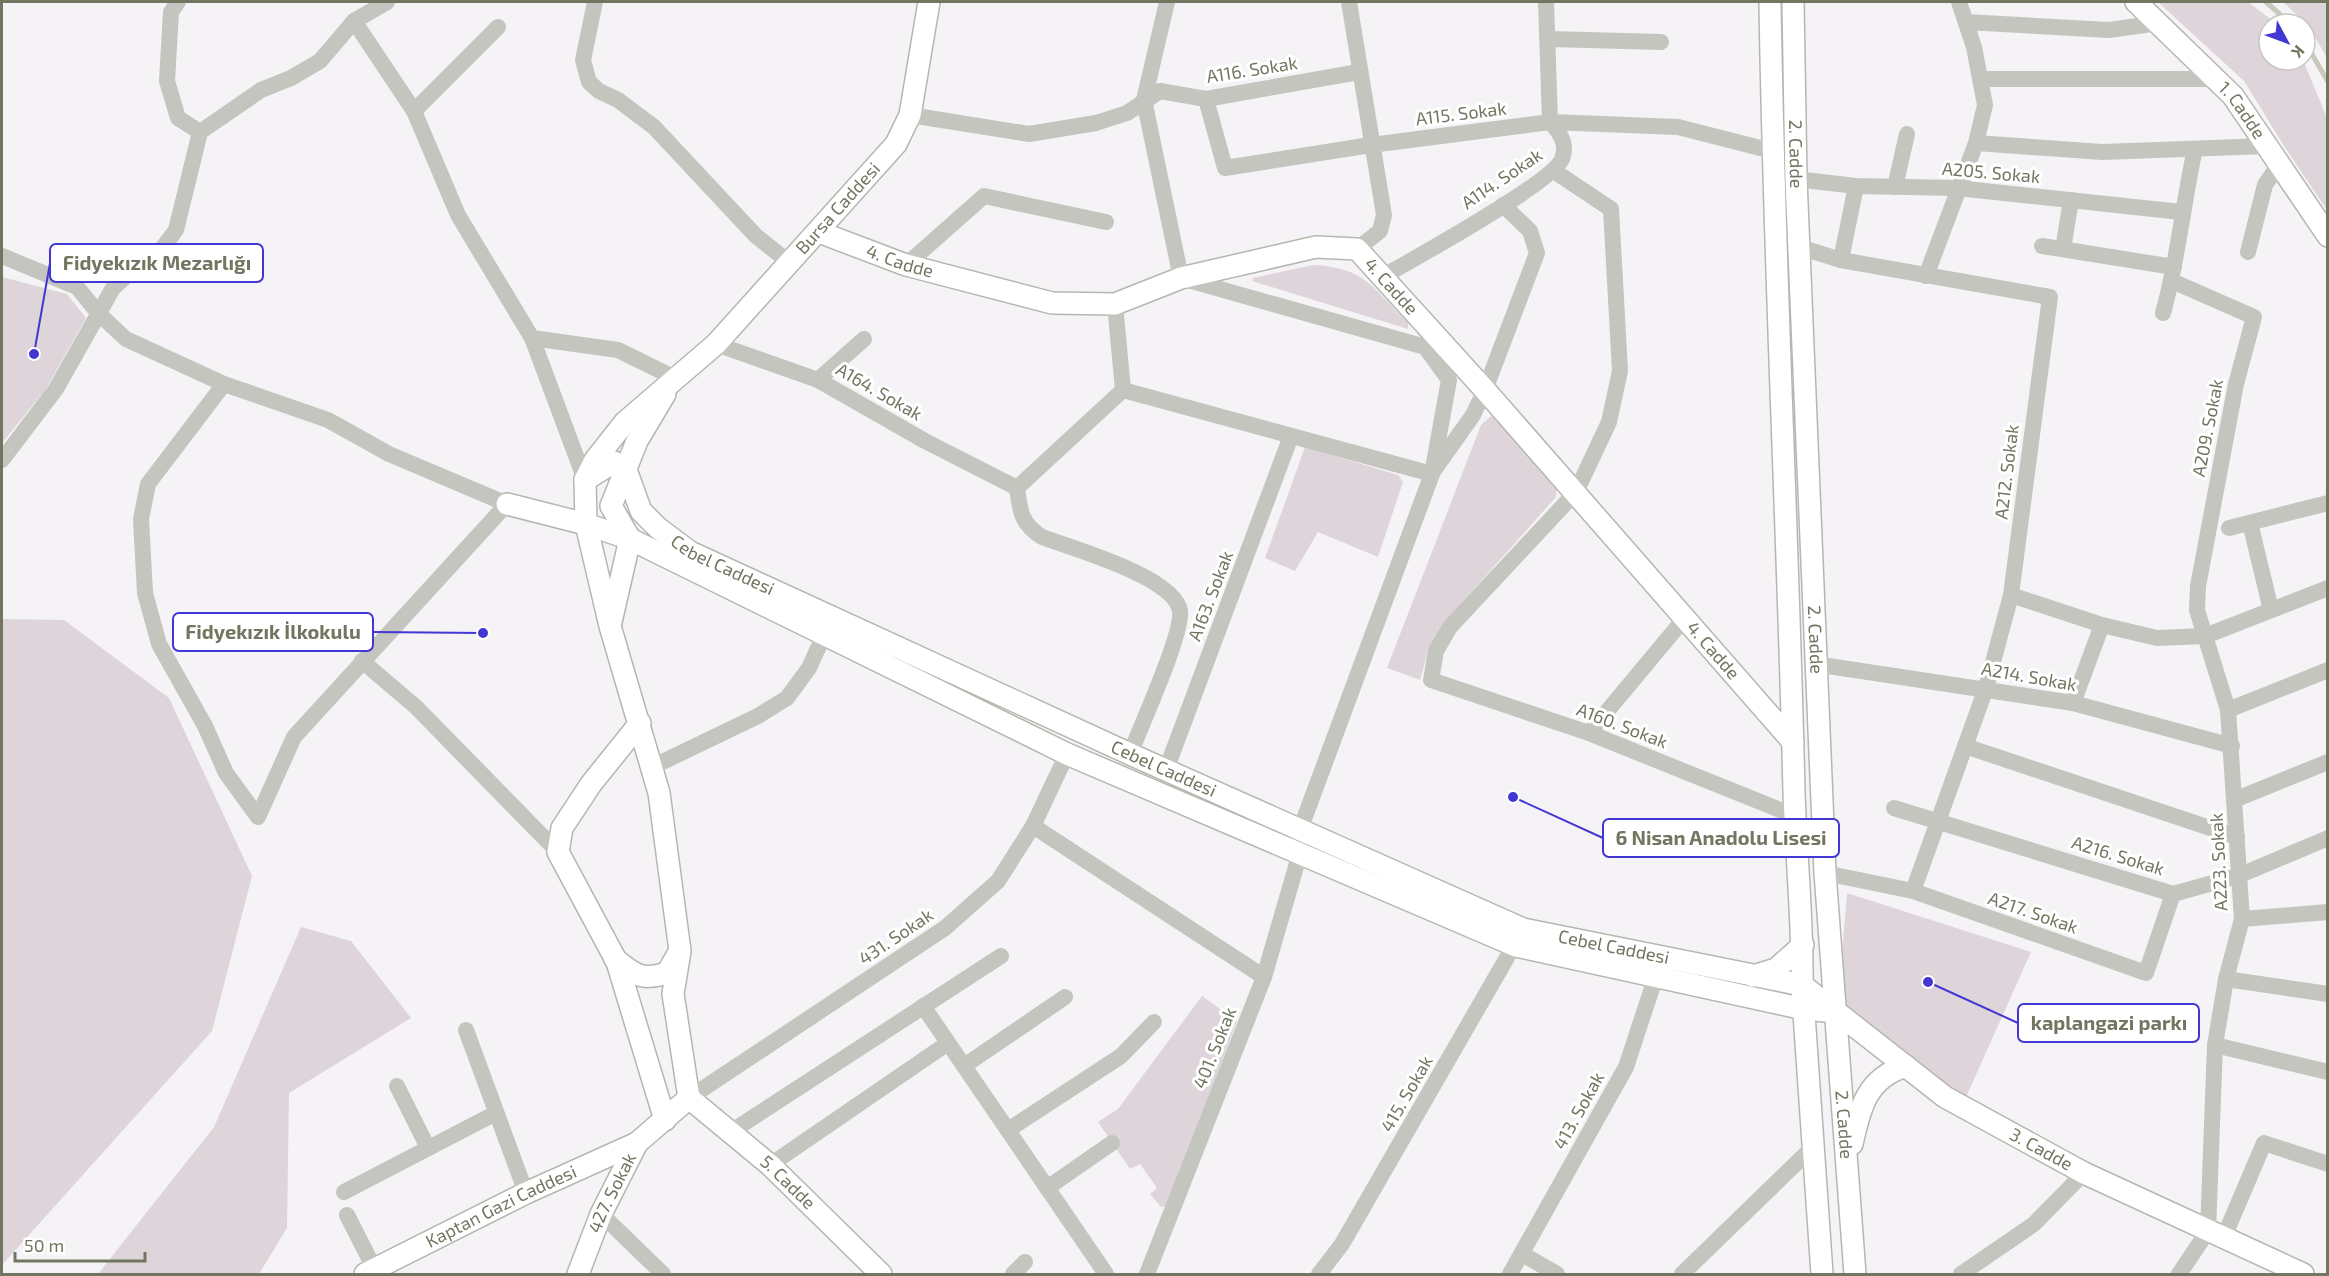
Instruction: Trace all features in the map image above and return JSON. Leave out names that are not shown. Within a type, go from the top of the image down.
[{"type":"main road","name":"Bursa Caddesi","points":[[585,480],[595,460],[625,422],[716,344],[896,144],[910,115],[929,2]]},
{"type":"main road","name":"2. Cadde","points":[[1770,2],[1772,151],[1795,816],[1803,945],[1802,985],[1822,1275]]},
{"type":"main road","name":"2. Cadde","points":[[1793,2],[1796,179],[1825,873],[1855,1275]]},
{"type":"main road","name":"1. Cadde","points":[[2136,2],[2233,96],[2328,236]]},
{"type":"main road","name":"4. Cadde","points":[[819,232],[906,265],[1052,303],[1115,304],[1181,278],[1316,247],[1357,249],[1454,354],[1793,742]]},
{"type":"main road","points":[[610,626],[630,539],[611,506],[637,441],[675,378]]},
{"type":"main road","points":[[625,467],[614,462],[585,480],[586,524],[610,626],[659,793],[680,951],[674,994],[689,1098]]},
{"type":"main road","name":"Cebel Caddesi","points":[[625,467],[641,511],[658,528],[690,552],[1137,758],[1300,830],[1520,938],[1660,958],[1802,985]]},
{"type":"main road","name":"Cebel Caddesi","points":[[507,504],[586,524],[630,539],[1067,754],[1300,853],[1520,938],[1657,979],[1804,1009],[1837,1012]]},
{"type":"main road","points":[[640,723],[591,784],[561,828],[558,852],[615,959],[665,1120]]},
{"type":"main road","points":[[1136,783],[1137,758]]},
{"type":"main road","points":[[1753,976],[1776,969],[1803,945]]},
{"type":"main road","points":[[615,959],[633,974],[648,979],[667,973],[680,951]]},
{"type":"main road","name":"3. Cadde","points":[[1802,985],[1945,1097],[2084,1173],[2303,1275]]},
{"type":"main road","points":[[1847,1165],[1862,1103],[1875,1084],[1889,1071],[1906,1066]]},
{"type":"main road","name":"427. Sokak","points":[[578,1275],[600,1214],[637,1143],[689,1098]]},
{"type":"main road","name":"5. Cadde","points":[[689,1098],[732,1131],[770,1165],[881,1275]]},
{"type":"main road","name":"Kaptan Gazi Caddesi","points":[[370,1271],[526,1193],[637,1143]]},
{"type":"street","points":[[178,2],[171,12],[167,81],[177,118],[200,132]]},
{"type":"street","points":[[2,460],[56,389],[113,288],[136,267],[161,250],[176,230],[200,132],[261,90],[291,78],[320,61],[354,21],[387,2]]},
{"type":"street","points":[[595,2],[583,60],[589,82],[654,127],[756,236],[790,263]]},
{"type":"street","points":[[1167,2],[1144,100],[1181,278],[1425,348],[1454,354],[1432,474],[1300,830]]},
{"type":"street","points":[[1349,2],[1384,215],[1380,231],[1357,249]]},
{"type":"street","name":"A114. Sokak","points":[[1384,276],[1503,206],[1554,171],[1563,157],[1564,141],[1560,132],[1550,122],[1546,2]]},
{"type":"street","points":[[1926,276],[1976,142],[1985,105],[1966,22],[1959,2]]},
{"type":"street","points":[[354,21],[414,111],[458,215],[532,338],[585,480]]},
{"type":"street","points":[[1966,22],[2109,30],[2158,23]]},
{"type":"street","points":[[414,111],[498,27]]},
{"type":"street","points":[[1549,39],[1661,42]]},
{"type":"street","name":"A116. Sokak","points":[[910,115],[1029,134],[1096,123],[1127,113],[1160,91],[1206,99],[1359,72]]},
{"type":"street","points":[[1980,79],[2216,79]]},
{"type":"street","name":"A115. Sokak","points":[[1206,99],[1225,168],[1371,145],[1550,122],[1678,127],[1772,151]]},
{"type":"street","points":[[1894,187],[1907,134]]},
{"type":"street","points":[[1976,142],[2102,152],[2195,149],[2273,155],[2248,252]]},
{"type":"street","points":[[2163,313],[2173,274],[2181,212],[2195,149]]},
{"type":"street","points":[[1554,171],[1611,209],[1620,371],[1609,422],[1576,492]]},
{"type":"street","name":"A205. Sokak","points":[[1796,179],[1856,186],[1957,188],[2181,212]]},
{"type":"street","points":[[1841,260],[1856,186]]},
{"type":"street","points":[[906,265],[984,196],[1106,222]]},
{"type":"street","points":[[2063,249],[2071,200]]},
{"type":"street","points":[[1432,474],[1473,415],[1485,390],[1537,253],[1530,231],[1503,206]]},
{"type":"street","points":[[2042,246],[2173,274]]},
{"type":"street","name":"A212. Sokak","points":[[1799,248],[1841,260],[2050,297],[2011,595],[1986,688],[1913,891]]},
{"type":"street","points":[[2,256],[77,287],[99,314],[126,339],[224,384],[328,420],[389,454],[507,504],[294,737],[258,817],[226,773],[205,726],[159,644],[145,593],[141,519],[148,484],[224,384]]},
{"type":"street","name":"A209. Sokak","points":[[2173,274],[2254,317],[2236,384],[2199,586],[2197,610],[2205,636]]},
{"type":"street","points":[[1115,304],[1122,390]]},
{"type":"street","points":[[532,338],[618,350],[675,378]]},
{"type":"street","points":[[818,380],[864,339]]},
{"type":"street","name":"A164. Sokak","points":[[716,344],[818,380],[925,441],[1017,488]]},
{"type":"street","points":[[1425,348],[1449,380]]},
{"type":"street","points":[[1122,390],[1432,474]]},
{"type":"street","points":[[1122,390],[1017,488],[1020,515],[1029,529],[1042,537],[1145,577],[1169,593],[1180,610],[1177,632],[1137,758]]},
{"type":"street","name":"A163. Sokak","points":[[1166,770],[1292,436]]},
{"type":"street","name":"A160. Sokak","points":[[1576,492],[1450,627],[1436,651],[1431,680],[1589,733],[1795,816]]},
{"type":"street","points":[[2229,528],[2328,503]]},
{"type":"street","points":[[2250,523],[2271,609]]},
{"type":"street","points":[[2011,595],[2102,625],[2157,638],[2205,636],[2328,588]]},
{"type":"street","points":[[1589,733],[1684,619]]},
{"type":"street","points":[[2073,704],[2102,625]]},
{"type":"street","points":[[652,767],[758,716],[787,698],[809,668],[824,635]]},
{"type":"street","name":"A223. Sokak","points":[[2205,636],[2228,710],[2241,919],[2226,979],[2215,1045],[2216,1234]]},
{"type":"street","points":[[362,661],[416,707],[558,852]]},
{"type":"street","name":"A214. Sokak","points":[[1815,664],[1986,688],[2073,704],[2232,746]]},
{"type":"street","points":[[2228,710],[2328,670]]},
{"type":"street","points":[[1965,746],[2237,837]]},
{"type":"street","name":"431. Sokak","points":[[689,1098],[945,928],[998,881],[1034,826],[1067,754]]},
{"type":"street","points":[[2234,800],[2328,762]]},
{"type":"street","name":"A216. Sokak","points":[[1894,808],[2173,894],[2238,876],[2328,838]]},
{"type":"street","points":[[1034,826],[1264,977]]},
{"type":"street","name":"401. Sokak","points":[[1147,1275],[1264,977],[1300,853],[1300,830]]},
{"type":"street","name":"A217. Sokak","points":[[1825,873],[1913,891],[2146,973],[2173,894]]},
{"type":"street","points":[[2241,919],[2328,912]]},
{"type":"street","name":"415. Sokak","points":[[1318,1275],[1342,1244],[1520,938]]},
{"type":"street","points":[[732,1131],[1001,956]]},
{"type":"street","name":"413. Sokak","points":[[1510,1275],[1626,1067],[1657,979],[1660,958]]},
{"type":"street","points":[[2226,979],[2328,994]]},
{"type":"street","points":[[964,1066],[1065,997]]},
{"type":"street","points":[[924,1006],[1106,1275]]},
{"type":"street","points":[[1008,1130],[1121,1056],[1154,1022]]},
{"type":"street","points":[[466,1030],[526,1193]]},
{"type":"street","points":[[770,1165],[948,1043]]},
{"type":"street","points":[[2215,1045],[2328,1072]]},
{"type":"street","points":[[397,1086],[429,1148]]},
{"type":"street","points":[[344,1192],[496,1113]]},
{"type":"street","points":[[1047,1188],[1112,1143]]},
{"type":"street","points":[[2179,1275],[2216,1234],[2264,1143],[2313,1157],[2328,1164]]},
{"type":"street","points":[[1683,1275],[1812,1148]]},
{"type":"street","points":[[1961,1275],[2034,1224],[2084,1173]]},
{"type":"street","points":[[600,1214],[663,1275]]},
{"type":"street","points":[[347,1215],[370,1271]]},
{"type":"street","points":[[1522,1254],[1557,1275]]},
{"type":"street","points":[[1013,1275],[1025,1262]]},
{"type":"shaded area","points":[[2158,2],[2248,2],[2261,12],[2257,12],[2257,72],[2308,72],[2327,118],[2327,210],[2284,146],[2244,81]]},
{"type":"shaded area","points":[[2283,2],[2327,2],[2327,58],[2317,41],[2317,12],[2294,12]]},
{"type":"shaded area","points":[[1313,265],[1345,270],[1357,275],[1377,290],[1408,323],[1408,329],[1252,281],[1253,278]]},
{"type":"shaded area","points":[[2,277],[67,294],[86,318],[46,389],[2,443]]},
{"type":"shaded area","points":[[1491,416],[1499,418],[1557,484],[1556,497],[1457,608],[1428,651],[1420,680],[1387,668],[1481,425]]},
{"type":"shaded area","points":[[1305,447],[1398,475],[1403,482],[1378,557],[1318,532],[1295,571],[1265,558]]},
{"type":"shaded area","points":[[2,619],[64,620],[169,698],[252,876],[212,1031],[2,1265]]},
{"type":"shaded area","points":[[1847,893],[2031,952],[1962,1106],[1837,1013]]},
{"type":"shaded area","points":[[301,927],[351,941],[411,1018],[289,1093],[287,1228],[259,1274],[98,1274],[214,1127]]},
{"type":"shaded area","points":[[1202,996],[1237,1021],[1168,1206],[1161,1207],[1150,1194],[1157,1188],[1140,1164],[1130,1169],[1098,1122],[1118,1109]]},
{"type":"waterway","points":[[2266,2],[2277,12]]},
{"type":"waterway","points":[[2317,63],[2328,82]]},
{"type":"place","name":"Fidyekızık Mezarlığı","points":[[34,354]]},
{"type":"place","name":"Fidyekızık İlkokulu","points":[[483,633]]},
{"type":"place","name":"6 Nisan Anadolu Lisesi","points":[[1513,797]]},
{"type":"place","name":"kaplangazi parkı","points":[[1928,982]]}]
